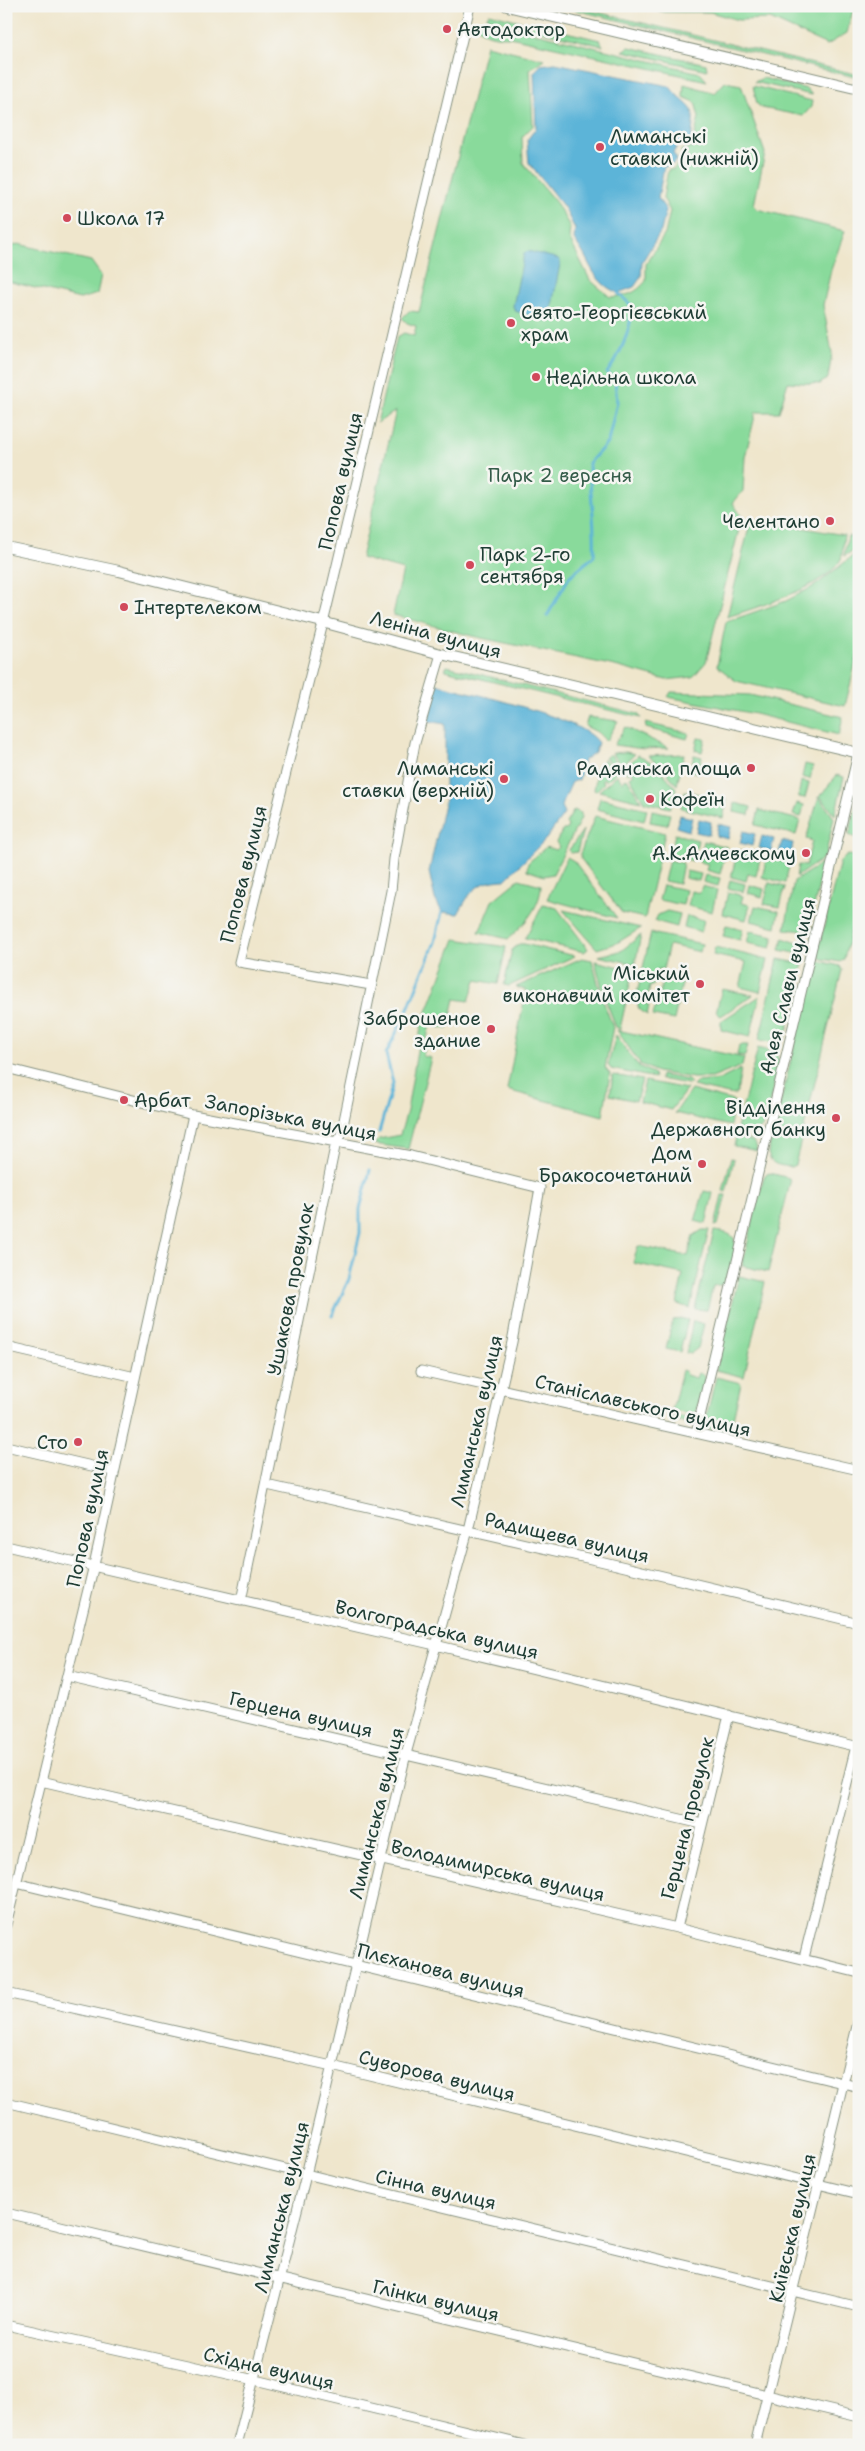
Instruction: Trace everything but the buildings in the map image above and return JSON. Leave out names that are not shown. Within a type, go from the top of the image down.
[{"type":"street","name":"Попова вулиця","points":[[371,985],[239,962],[470,6]]},
{"type":"street","points":[[507,6],[859,89]]},
{"type":"street","name":"Леніна вулиця","points":[[6,547],[119,571],[441,654],[859,752]]},
{"type":"street","name":"Ушакова провулок","points":[[241,1601],[267,1485],[336,1142],[341,1135],[391,891],[394,859],[415,743],[441,654]]},
{"type":"street","name":"Алея Слави вулиця","points":[[696,1433],[859,752]]},
{"type":"street","name":"Запорізька вулиця","points":[[6,1068],[193,1115],[412,1156],[540,1188]]},
{"type":"street","name":"Попова вулиця","points":[[6,1925],[94,1565],[193,1115]]},
{"type":"street","name":"Лиманська вулиця","points":[[238,2445],[306,2175],[406,1754],[468,1530],[512,1342],[540,1188]]},
{"type":"street","points":[[6,1347],[135,1376]]},
{"type":"street","name":"Станіславського вулиця","points":[[421,1371],[859,1470]]},
{"type":"street","points":[[6,1446],[113,1472]]},
{"type":"street","name":"Радищева вулиця","points":[[267,1485],[468,1530],[859,1623]]},
{"type":"street","name":"Волгоградська вулиця","points":[[6,1546],[435,1645],[858,1747]]},
{"type":"street","name":"Герцена вулиця","points":[[67,1676],[702,1824]]},
{"type":"street","name":"Герцена провулок","points":[[677,1928],[729,1715]]},
{"type":"street","points":[[804,1958],[858,1747]]},
{"type":"street","name":"Володимирська вулиця","points":[[41,1781],[677,1928],[859,1973]]},
{"type":"street","name":"Плєханова вулиця","points":[[16,1883],[859,2087]]},
{"type":"street","name":"Суворова вулиця","points":[[6,1993],[332,2066],[859,2194]]},
{"type":"street","name":"Київська вулиця","points":[[755,2445],[794,2292],[859,2018]]},
{"type":"street","name":"Сінна вулиця","points":[[6,2102],[859,2307]]},
{"type":"street","name":"Глінки вулиця","points":[[6,2213],[279,2280],[859,2417]]},
{"type":"street","name":"Східна вулиця","points":[[6,2325],[255,2380],[525,2445]]},
{"type":"green space","points":[[559,6],[572,6],[859,75],[859,78]]},
{"type":"green space","points":[[629,6],[854,6],[847,33],[827,45],[770,19],[738,20],[710,12],[665,12]]},
{"type":"green space","points":[[489,13],[528,23],[527,28],[487,17]]},
{"type":"green space","points":[[477,21],[486,21],[700,73],[707,81],[510,37],[490,35],[481,31],[474,24]]},
{"type":"green space","points":[[532,24],[600,40],[603,46],[531,29]]},
{"type":"green space","name":"Парк 2 вересня","points":[[486,45],[544,59],[530,69],[533,126],[522,137],[523,163],[557,204],[570,227],[569,238],[590,280],[610,297],[630,294],[646,281],[646,264],[665,234],[670,211],[663,198],[668,170],[674,169],[682,159],[681,150],[692,147],[699,117],[695,102],[683,97],[684,84],[715,93],[725,82],[741,85],[765,153],[754,205],[757,209],[845,231],[831,270],[823,305],[832,353],[828,378],[820,384],[788,382],[779,412],[756,412],[745,457],[743,491],[733,503],[742,517],[706,662],[693,677],[666,680],[615,666],[472,636],[393,615],[403,570],[361,558],[396,411],[377,423],[397,337],[404,333],[414,336],[416,326],[407,323],[402,318],[409,311],[419,312]]},
{"type":"green space","points":[[629,47],[706,64],[707,70],[623,51]]},
{"type":"green space","points":[[763,78],[807,89],[812,95],[754,82]]},
{"type":"green space","points":[[753,86],[812,101],[811,107],[803,116],[762,108],[757,104]]},
{"type":"green space","points":[[18,244],[91,261],[101,275],[97,294],[80,299],[7,281],[6,248]]},
{"type":"green space","points":[[751,519],[844,535],[842,557],[834,569],[807,587],[772,602],[727,617]]},
{"type":"green space","points":[[848,536],[859,538],[859,547],[844,556]]},
{"type":"green space","points":[[859,551],[859,649],[845,706],[736,681],[717,666],[726,622],[786,601],[816,585]]},
{"type":"green space","points":[[447,666],[638,714],[641,718],[445,670]]},
{"type":"green space","points":[[671,692],[750,695],[843,717],[839,735],[755,714],[668,697]]},
{"type":"green space","points":[[588,717],[618,721],[606,741],[597,732],[585,726]]},
{"type":"green space","points":[[645,723],[689,733],[687,739],[646,728]]},
{"type":"green space","points":[[625,727],[669,748],[644,749],[614,745]]},
{"type":"green space","points":[[698,738],[705,739],[702,752],[695,750]]},
{"type":"green space","points":[[626,752],[635,754],[622,766],[612,753]]},
{"type":"green space","points":[[610,754],[621,768],[606,781],[604,778],[602,780],[604,783],[596,791],[594,790],[597,772],[604,759],[611,768],[614,766],[605,758]]},
{"type":"green space","points":[[684,754],[677,785],[662,767],[648,756]]},
{"type":"green space","points":[[638,755],[654,765],[676,788],[670,808],[644,802],[630,777],[634,774],[631,771],[627,773],[625,768]]},
{"type":"green space","points":[[694,755],[702,757],[698,773],[690,771]]},
{"type":"green space","points":[[805,764],[813,766],[810,779],[802,777]]},
{"type":"green space","points":[[617,775],[622,782],[627,778],[641,801],[599,791]]},
{"type":"green space","points":[[837,775],[844,777],[835,815],[820,796]]},
{"type":"green space","points":[[801,781],[809,783],[805,798],[798,797]]},
{"type":"green space","points":[[685,791],[727,800],[723,818],[681,808]]},
{"type":"green space","points":[[859,794],[859,839],[849,835]]},
{"type":"green space","points":[[819,797],[834,818],[825,857],[796,877],[798,865],[806,866],[812,841],[806,839]]},
{"type":"green space","points":[[600,798],[647,809],[644,821],[597,809]]},
{"type":"green space","points":[[735,803],[751,807],[749,815],[734,812]]},
{"type":"green space","points":[[797,803],[804,805],[801,817],[793,815]]},
{"type":"green space","points":[[574,810],[581,813],[581,818],[553,874],[544,876],[527,870],[528,863],[546,847],[556,850],[559,847],[556,842],[563,830],[566,830],[568,826],[566,823]]},
{"type":"green space","points":[[652,810],[670,814],[667,825],[650,822]]},
{"type":"green space","points":[[759,810],[800,820],[796,835],[755,825]]},
{"type":"green space","points":[[595,816],[665,833],[645,918],[622,913],[581,859],[580,854]]},
{"type":"green space","points":[[583,830],[577,852],[570,853],[569,850]]},
{"type":"green space","points":[[675,834],[698,840],[693,861],[670,855]]},
{"type":"green space","points":[[704,841],[727,847],[720,874],[706,870],[708,864],[699,862]]},
{"type":"green space","points":[[738,850],[761,855],[756,876],[748,874],[746,881],[731,877]]},
{"type":"green space","points":[[848,855],[859,856],[859,898],[844,959],[841,962],[822,959],[818,956],[818,951],[840,861]]},
{"type":"green space","points":[[567,857],[574,861],[617,918],[547,899]]},
{"type":"green space","points":[[767,858],[790,863],[785,883],[762,877]]},
{"type":"green space","points":[[669,860],[683,863],[679,884],[664,881]]},
{"type":"green space","points":[[824,862],[810,925],[803,931],[785,929],[794,881]]},
{"type":"green space","points":[[686,871],[701,874],[699,881],[685,878]]},
{"type":"green space","points":[[705,875],[720,878],[718,886],[703,882]]},
{"type":"green space","points":[[519,879],[541,885],[538,901],[530,915],[508,939],[479,932],[492,901]]},
{"type":"green space","points":[[730,880],[745,884],[743,892],[728,888]]},
{"type":"green space","points":[[769,883],[785,887],[780,907],[764,904]]},
{"type":"green space","points":[[663,885],[686,890],[683,905],[659,900]]},
{"type":"green space","points":[[750,885],[764,889],[762,897],[748,893]]},
{"type":"green space","points":[[702,886],[717,890],[712,912],[688,906],[691,891],[700,893]]},
{"type":"green space","points":[[728,892],[743,896],[741,903],[750,905],[746,920],[723,914]]},
{"type":"green space","points":[[543,905],[557,908],[588,949],[584,952],[525,938]]},
{"type":"green space","points":[[755,906],[779,911],[776,927],[751,921]]},
{"type":"green space","points":[[563,910],[641,928],[617,943],[597,949]]},
{"type":"green space","points":[[667,911],[680,914],[677,927],[655,921],[658,915]]},
{"type":"green space","points":[[687,916],[704,920],[701,932],[684,927]]},
{"type":"green space","points":[[726,925],[743,929],[740,940],[723,936]]},
{"type":"green space","points":[[750,931],[774,936],[771,948],[747,943]]},
{"type":"green space","points":[[651,933],[702,944],[700,952],[669,945],[663,969],[658,969],[653,986],[650,986],[646,1004],[649,1006],[647,1015],[639,1009],[636,998]]},
{"type":"green space","points":[[641,935],[635,964],[598,956],[621,951]]},
{"type":"green space","points":[[783,938],[801,944],[805,955],[780,950]]},
{"type":"green space","points":[[455,939],[506,947],[498,984],[476,980],[469,1001],[455,999],[448,1029],[430,1025],[423,1056],[431,1058],[408,1149],[374,1144],[379,1139],[400,1135],[407,1111],[421,1027]]},
{"type":"green space","points":[[519,944],[575,956],[509,986],[504,985],[512,950]]},
{"type":"green space","points":[[715,947],[768,960],[760,992],[740,987],[746,962],[713,955]]},
{"type":"green space","points":[[582,958],[592,960],[602,998],[613,1027],[605,1068],[610,1074],[603,1116],[507,1090],[526,990],[516,987]]},
{"type":"green space","points":[[778,959],[803,964],[786,1037],[778,1043],[759,1040]]},
{"type":"green space","points":[[595,961],[633,970],[620,1029],[616,1027],[604,996]]},
{"type":"green space","points":[[819,961],[840,966],[842,970],[795,1165],[791,1167],[783,1166],[773,1163],[768,1153],[815,963]]},
{"type":"green space","points":[[663,975],[683,979],[674,1020],[653,1016],[655,1008],[658,1008]]},
{"type":"green space","points":[[722,989],[753,995],[721,1016],[716,1012]]},
{"type":"green space","points":[[760,996],[750,1037],[721,1030],[721,1021]]},
{"type":"green space","points":[[617,1030],[744,1058],[742,1066],[712,1078],[693,1078],[657,1072],[640,1064]]},
{"type":"green space","points":[[616,1035],[637,1065],[654,1074],[655,1078],[611,1069],[608,1065]]},
{"type":"green space","points":[[739,1045],[748,1045],[745,1056],[737,1055]]},
{"type":"green space","points":[[758,1048],[775,1052],[780,1062],[764,1124],[755,1131],[737,1129]]},
{"type":"green space","points":[[741,1069],[737,1093],[733,1095],[693,1086],[697,1082],[719,1080]]},
{"type":"green space","points":[[613,1075],[642,1080],[636,1101],[610,1095]]},
{"type":"green space","points":[[661,1075],[688,1080],[691,1083],[660,1079]]},
{"type":"green space","points":[[645,1081],[687,1089],[671,1110],[640,1102]]},
{"type":"green space","points":[[691,1090],[734,1101],[730,1126],[675,1113]]},
{"type":"green space","points":[[736,1137],[753,1142],[757,1151],[734,1146]]},
{"type":"green space","points":[[731,1158],[734,1159],[726,1192],[723,1191]]},
{"type":"green space","points":[[770,1173],[789,1178],[790,1183],[768,1272],[742,1266],[763,1180],[765,1175]]},
{"type":"green space","points":[[704,1191],[713,1193],[706,1224],[695,1221]]},
{"type":"green space","points":[[722,1195],[726,1195],[718,1225],[715,1226]]},
{"type":"green space","points":[[702,1230],[709,1230],[690,1308],[677,1304],[683,1274],[633,1263],[638,1246],[688,1256],[693,1236]]},
{"type":"green space","points":[[714,1231],[726,1233],[733,1237],[735,1246],[733,1260],[726,1284],[713,1286],[707,1310],[695,1309]]},
{"type":"green space","points":[[739,1276],[765,1282],[744,1377],[716,1370]]},
{"type":"green space","points":[[673,1320],[688,1320],[680,1352],[666,1349]]},
{"type":"green space","points":[[693,1321],[704,1324],[698,1348],[690,1354],[686,1353]]},
{"type":"green space","points":[[682,1370],[685,1371],[686,1375],[696,1378],[698,1373],[703,1374],[705,1379],[695,1415],[672,1411]]},
{"type":"green space","points":[[716,1377],[741,1383],[732,1423],[706,1418]]},
{"type":"green space","points":[[672,1415],[692,1419],[688,1423],[670,1420]]},
{"type":"green space","points":[[706,1422],[731,1427],[727,1432],[717,1432],[711,1430]]},
{"type":"water","points":[[555,63],[669,86],[687,104],[692,112],[693,127],[691,140],[678,145],[673,153],[677,159],[673,164],[664,167],[658,198],[666,210],[661,231],[642,262],[641,277],[634,287],[618,293],[602,283],[592,270],[574,240],[575,229],[564,207],[529,163],[527,140],[536,128],[534,72],[541,65]]},
{"type":"water","points":[[528,251],[559,259],[560,264],[549,321],[515,311],[513,306],[524,254]]},
{"type":"water","points":[[437,684],[549,715],[588,733],[598,743],[595,752],[584,760],[579,780],[572,782],[561,806],[564,814],[546,839],[505,880],[487,882],[471,893],[458,914],[442,912],[435,899],[429,872],[445,799],[445,724],[428,721]]},
{"type":"water","points":[[680,815],[692,818],[689,831],[676,827]]},
{"type":"water","points":[[699,819],[711,822],[709,835],[696,832]]},
{"type":"water","points":[[718,824],[731,827],[728,839],[716,836]]},
{"type":"water","points":[[743,831],[755,834],[752,846],[740,843]]},
{"type":"water","points":[[762,836],[774,839],[771,851],[759,848]]},
{"type":"water","points":[[782,841],[793,843],[791,855],[779,853]]},
{"type":"waterway","points":[[547,616],[570,576],[594,556],[589,463],[608,442],[617,402],[615,380],[607,373],[624,342],[633,307],[618,293]]},
{"type":"waterway","points":[[379,1132],[393,1083],[386,1054],[409,1006],[435,942],[442,912]]},
{"type":"waterway","points":[[332,1316],[349,1279],[360,1233],[360,1209],[370,1170]]},
{"type":"place","name":"Автодоктор","points":[[447,29]]},
{"type":"place","name":"Лиманські ставки (нижній)","points":[[600,147]]},
{"type":"place","name":"Школа 17","points":[[67,218]]},
{"type":"place","name":"Свято-Георгієвський храм","points":[[511,323]]},
{"type":"place","name":"Недільна школа","points":[[536,377]]},
{"type":"place","name":"Челентано","points":[[830,521]]},
{"type":"place","name":"Парк 2-го сентября","points":[[470,565]]},
{"type":"place","name":"Інтертелеком","points":[[124,607]]},
{"type":"place","name":"Радянська площа","points":[[751,768]]},
{"type":"place","name":"Лиманські ставки (верхній)","points":[[504,779]]},
{"type":"place","name":"Кофеїн","points":[[650,799]]},
{"type":"place","name":"А.К.Алчевскому","points":[[806,853]]},
{"type":"place","name":"Міський виконавчий комітет","points":[[700,984]]},
{"type":"place","name":"Заброшеное здание","points":[[491,1029]]},
{"type":"place","name":"Арбат","points":[[124,1100]]},
{"type":"place","name":"Відділення Державного банку","points":[[836,1118]]},
{"type":"place","name":"Дом Бракосочетаний","points":[[702,1164]]},
{"type":"place","name":"Сто","points":[[78,1442]]}]
